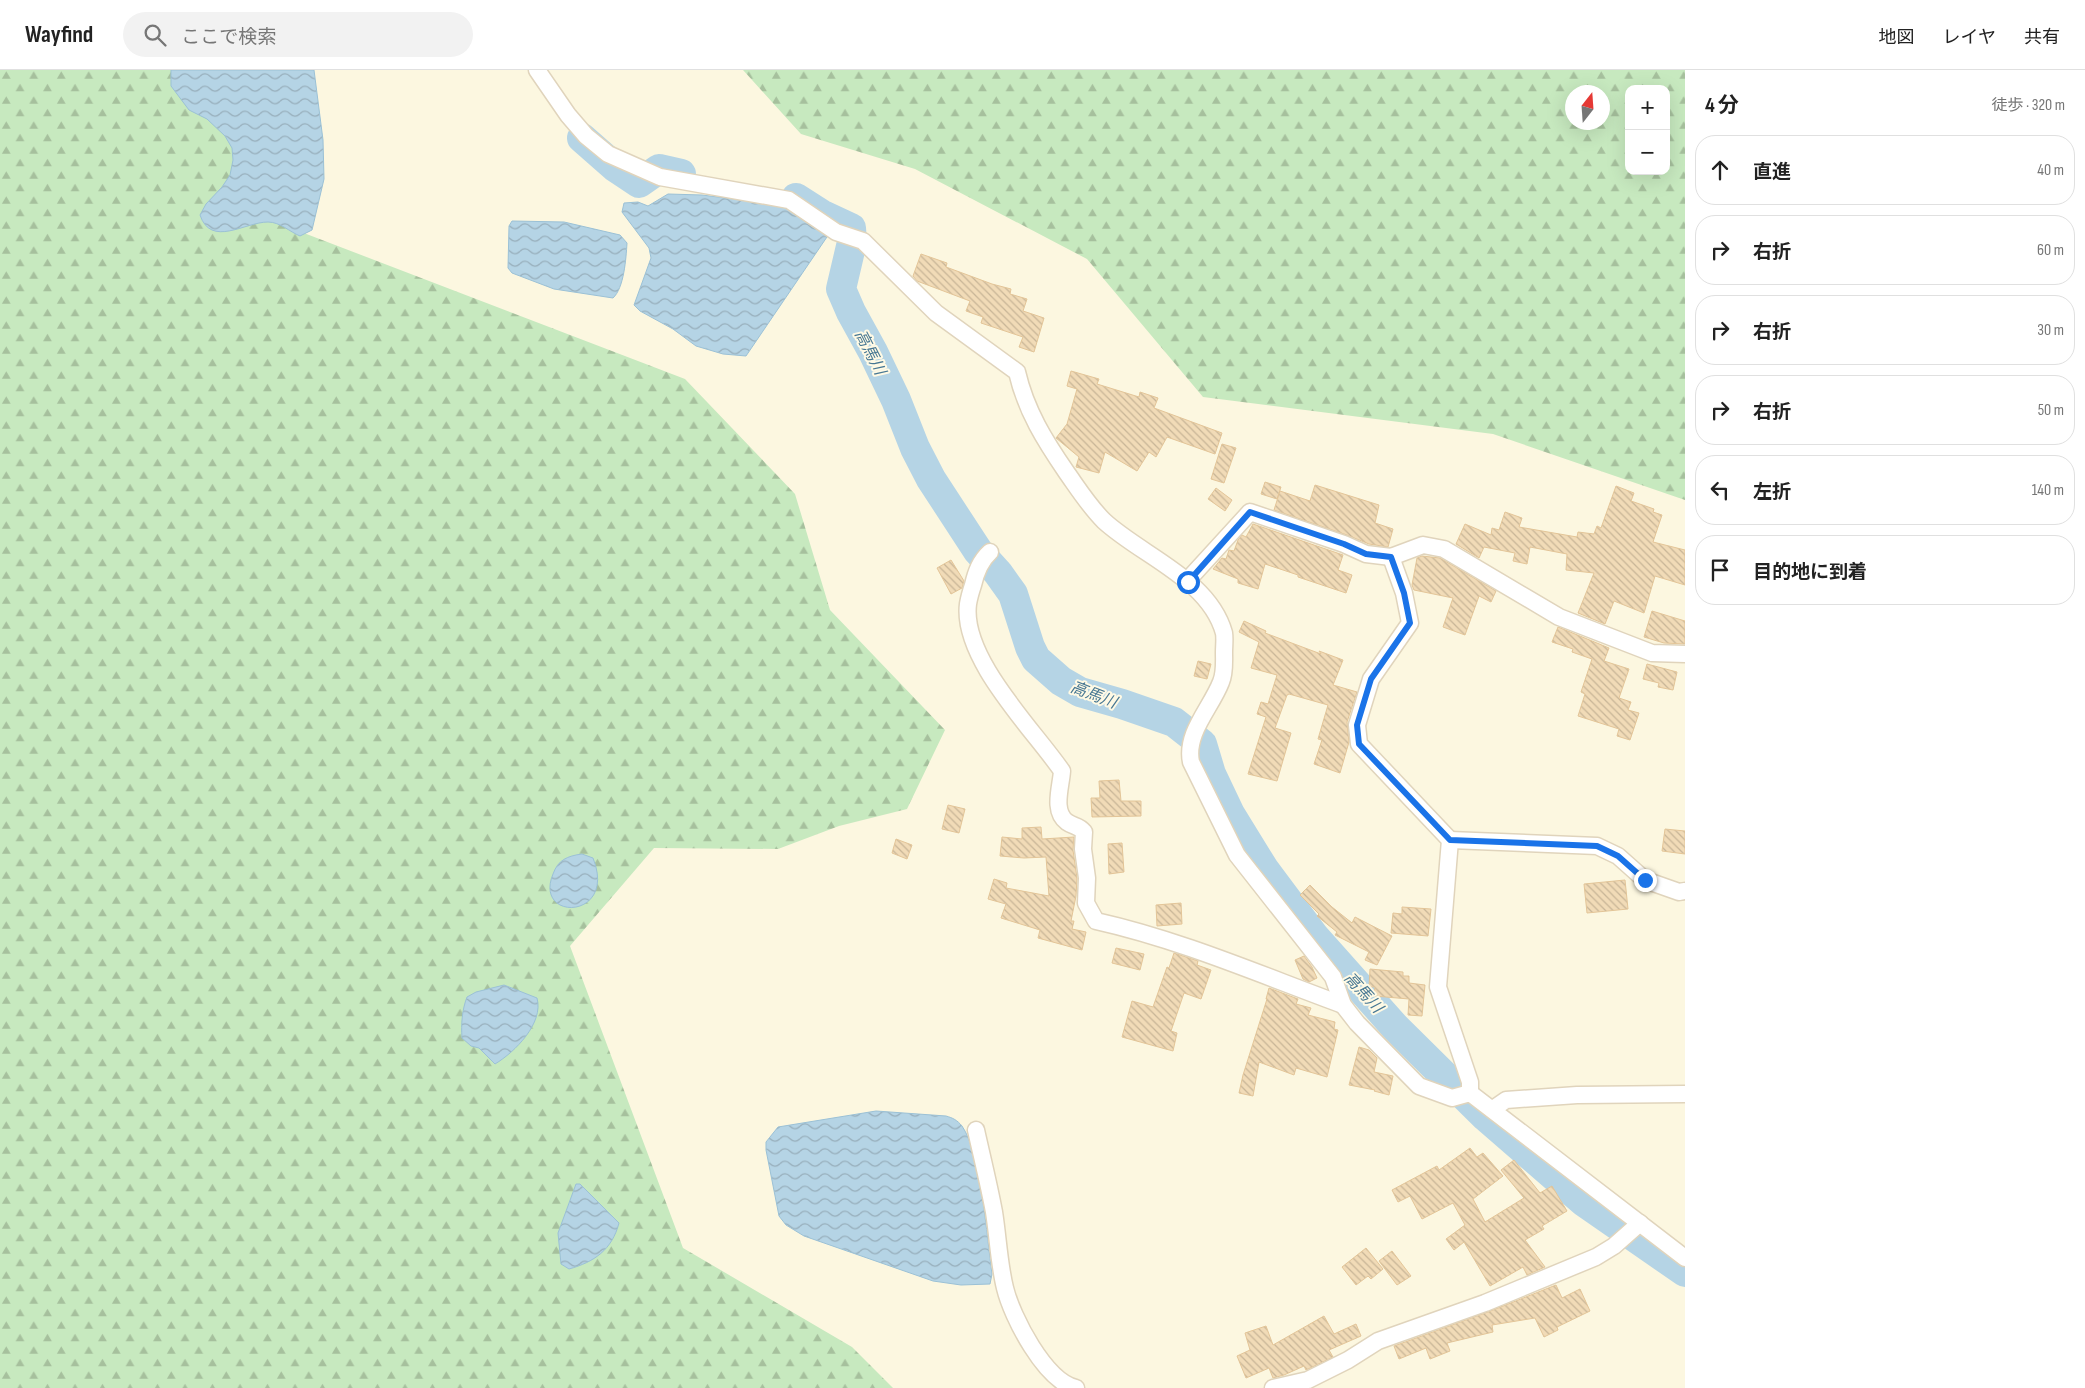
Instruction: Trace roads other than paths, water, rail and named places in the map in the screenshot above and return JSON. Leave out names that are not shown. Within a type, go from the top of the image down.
[{"type":"street","points":[[537,70],[580,129],[608,154],[660,177],[790,200],[836,232],[863,241],[936,313],[1017,372],[1021,387],[1050,450],[1081,495],[1105,521],[1188,582],[1205,600],[1219,622],[1224,635],[1224,670],[1221,682],[1191,740],[1189,751],[1192,762],[1237,855],[1333,977],[1343,1005],[1357,1023],[1419,1086],[1452,1098],[1470,1093]]},
{"type":"street","points":[[1188,582],[1250,512],[1344,544],[1366,554],[1391,557],[1423,545],[1444,549],[1559,617],[1652,653],[1685,654]]},
{"type":"street","points":[[990,552],[978,567],[972,588],[968,605],[970,630],[983,663],[994,683],[1062,771],[1058,805],[1062,816],[1068,822],[1079,826],[1084,832],[1087,878],[1086,902],[1096,921],[1136,930],[1183,945],[1343,1005]]},
{"type":"street","points":[[1391,557],[1404,593],[1410,623],[1371,679],[1357,725],[1359,744],[1450,840],[1597,846],[1618,856],[1645,880],[1679,892],[1685,891]]},
{"type":"street","points":[[1450,840],[1438,988],[1470,1082],[1470,1093]]},
{"type":"street","points":[[1470,1093],[1685,1258]]},
{"type":"street","points":[[1492,1109],[1506,1100],[1577,1095],[1685,1094]]},
{"type":"street","points":[[976,1130],[993,1210],[1005,1288],[1010,1303],[1032,1347],[1061,1381],[1076,1388]]},
{"type":"street","points":[[1273,1388],[1308,1380],[1348,1360],[1378,1342],[1485,1303],[1596,1257],[1614,1246],[1640,1223]]},
{"type":"water","points":[[171,70],[314,70],[323,140],[324,179],[312,230],[300,236],[272,222],[220,232],[212,230],[205,225],[200,215],[206,204],[230,175],[233,160],[232,148],[225,136],[207,119],[189,110],[171,86]]},
{"type":"water","points":[[668,194],[702,195],[781,205],[829,234],[746,356],[723,354],[696,346],[673,329],[640,311],[634,305],[651,258],[649,248],[622,212],[624,203],[638,202],[648,206]]},
{"type":"water","points":[[512,221],[564,222],[620,235],[627,243],[624,273],[617,293],[613,298],[554,289],[512,273],[508,268],[509,226]]},
{"type":"water","points":[[582,854],[593,858],[598,878],[594,893],[586,903],[575,907],[563,906],[554,900],[550,890],[553,874],[564,859]]},
{"type":"water","points":[[504,985],[537,998],[538,1008],[532,1027],[526,1036],[511,1052],[495,1064],[479,1048],[471,1046],[462,1038],[462,1017],[467,997],[476,992]]},
{"type":"water","points":[[876,1111],[946,1116],[962,1126],[969,1139],[979,1175],[992,1274],[990,1284],[961,1285],[933,1281],[804,1236],[786,1225],[779,1216],[766,1150],[766,1142],[778,1127]]},
{"type":"water","points":[[576,1184],[580,1184],[619,1223],[612,1241],[601,1254],[586,1263],[569,1269],[561,1264],[558,1233]]},
{"type":"waterway","name":"高馬川","points":[[582,138],[615,167],[639,183],[659,169],[681,174]]},
{"type":"waterway","name":"高馬川","points":[[796,198],[821,214],[851,228],[852,242],[841,289],[896,400],[915,448],[931,479],[978,551],[998,573],[1013,594],[1030,647],[1036,659],[1061,681],[1080,692],[1174,722],[1202,744],[1211,774],[1230,814],[1264,869],[1314,936],[1395,1027],[1486,1117],[1584,1202],[1685,1272]]}]
